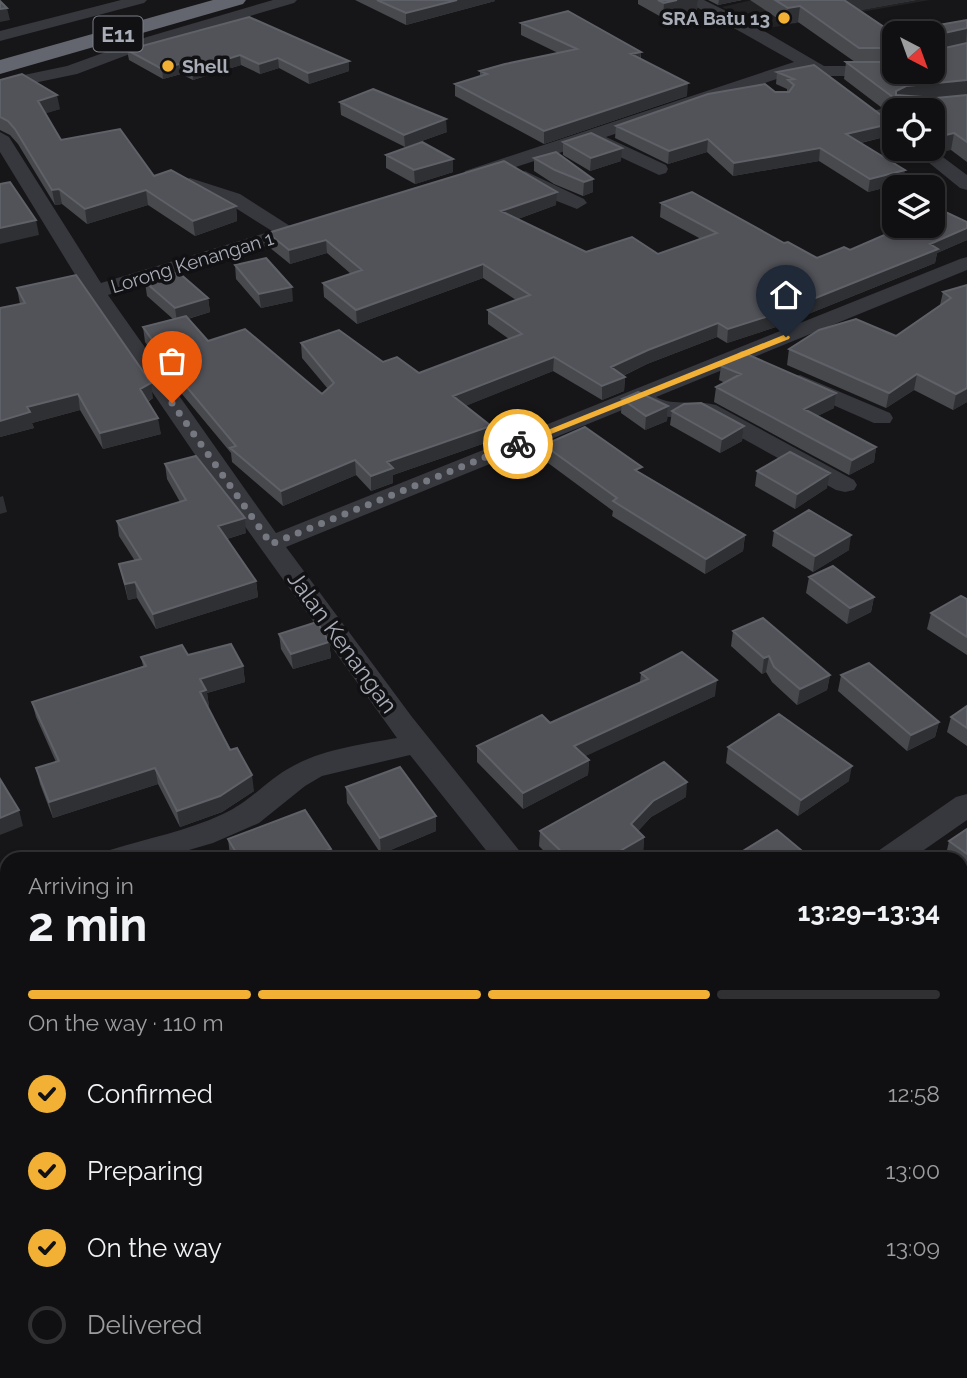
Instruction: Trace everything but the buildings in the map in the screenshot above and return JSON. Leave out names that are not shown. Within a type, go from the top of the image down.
[{"type":"highway","name":"E11","points":[[1,63],[101,26],[192,0]]},
{"type":"highway","name":"E11","points":[[1,63],[236,0]]},
{"type":"highway","points":[[153,40],[146,33],[167,20]]},
{"type":"highway","points":[[1,63],[39,34],[38,25],[101,26]]},
{"type":"highway","points":[[1,63],[66,53],[105,58]]},
{"type":"street","points":[[0,36],[139,0]]},
{"type":"street","points":[[105,58],[153,40],[289,0]]},
{"type":"street","points":[[692,0],[814,67],[847,91]]},
{"type":"street","points":[[457,180],[592,137],[755,80],[814,67],[882,70]]},
{"type":"street","points":[[755,80],[773,92]]},
{"type":"street","name":"Jalan Kenangan","points":[[0,137],[95,292],[271,544],[417,744],[505,852]]},
{"type":"street","points":[[592,137],[659,169]]},
{"type":"street","points":[[945,155],[956,155]]},
{"type":"street","points":[[937,161],[967,184]]},
{"type":"street","points":[[505,164],[546,190],[577,202]]},
{"type":"street","points":[[190,184],[233,198],[288,233]]},
{"type":"street","name":"Lorong Kenangan 1","points":[[95,292],[323,222]]},
{"type":"street","points":[[271,544],[967,263]]},
{"type":"street","points":[[740,355],[882,418]]},
{"type":"street","points":[[638,396],[660,408],[676,410],[692,406],[708,410],[845,485]]},
{"type":"street","points":[[142,852],[244,817],[279,794],[290,779],[315,768],[417,744]]},
{"type":"street","points":[[900,852],[967,805]]},
{"type":"shaded area","name":"SRA Batu 13","points":[[752,0],[930,0],[763,29],[722,7]]},
{"type":"way so far","points":[[172,403],[271,544],[518,444]]},
{"type":"place","name":"SRA Batu 13","points":[[784,18]]},
{"type":"place","name":"Shell","points":[[168,66]]},
{"type":"route","points":[[518,444],[786,337]]}]
